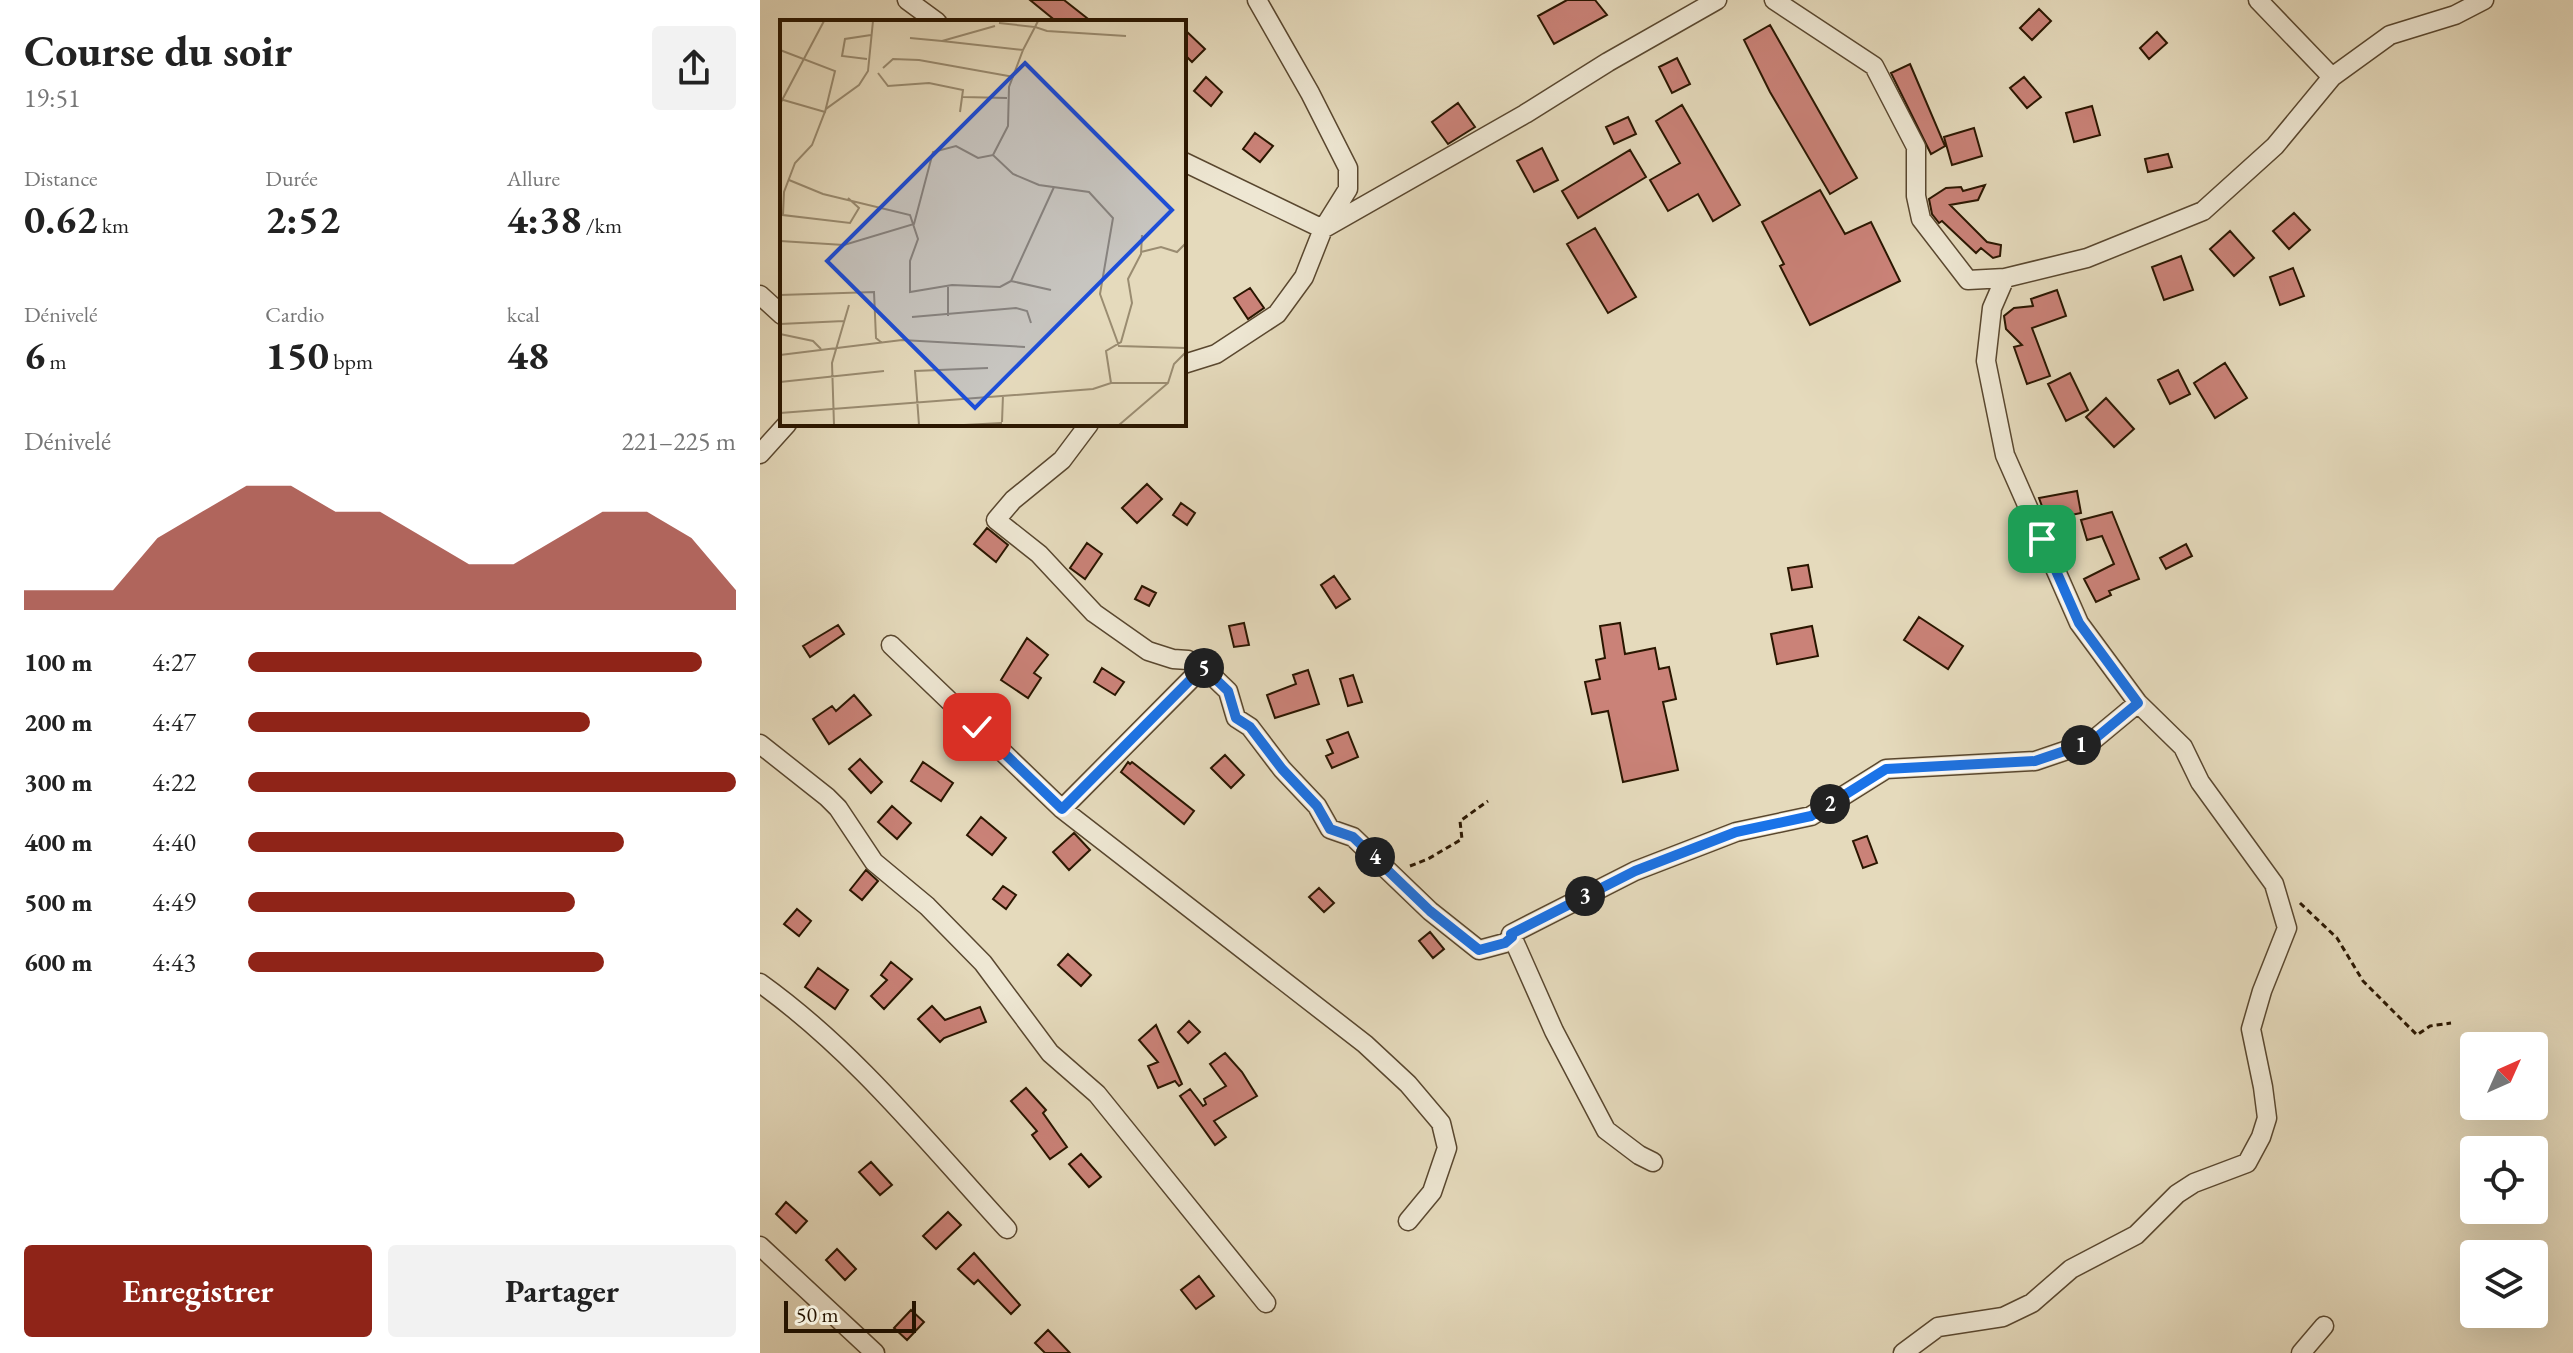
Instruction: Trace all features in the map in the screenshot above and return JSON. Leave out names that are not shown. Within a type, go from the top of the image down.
[{"type":"street","points":[[907,0],[934,20]]},
{"type":"street","points":[[1186,363],[1216,354],[1277,314],[1304,277],[1323,229],[1348,189],[1348,168],[1257,0]]},
{"type":"street","points":[[1323,229],[1717,0]]},
{"type":"street","points":[[1774,0],[1874,66],[1916,147],[1916,196],[1921,219],[1968,280],[2005,278],[2087,258],[2203,211],[2275,146],[2332,77],[2390,35],[2451,7],[2484,0]]},
{"type":"street","points":[[2258,0],[2332,77]]},
{"type":"street","points":[[1186,163],[1323,229]]},
{"type":"street","points":[[1903,1353],[1938,1327],[2003,1317],[2032,1303],[2071,1269],[2136,1235],[2177,1194],[2194,1183],[2247,1163],[2267,1118],[2251,1029],[2287,928],[2274,884],[2200,782],[2183,747],[2138,703],[2079,623],[2005,455],[1986,361],[1992,308],[2005,278]]},
{"type":"street","points":[[760,295],[780,313]]},
{"type":"street","points":[[760,454],[785,426]]},
{"type":"street","points":[[1088,426],[1062,460],[1013,500],[996,520],[1039,554],[1094,613],[1115,628],[1148,651],[1188,660],[1203,667],[1228,691],[1236,718],[1250,727],[1282,769],[1317,806],[1327,826],[1353,837],[1430,911],[1479,950],[1505,943],[1512,937],[1511,934],[1635,871],[1736,832],[1811,816],[1886,769],[2035,761],[2091,742],[2138,703]]},
{"type":"street","points":[[891,645],[1062,809],[1365,1044],[1408,1084],[1441,1123],[1447,1148],[1432,1192],[1408,1221]]},
{"type":"street","points":[[1062,809],[1203,667]]},
{"type":"street","points":[[760,744],[827,797],[838,808],[874,862],[927,906],[983,963],[1050,1053],[1097,1094],[1266,1303]]},
{"type":"street","points":[[1512,937],[1554,1031],[1606,1130],[1653,1162]]},
{"type":"street","points":[[760,983],[795,1008],[852,1059],[1007,1229]]},
{"type":"street","points":[[760,1246],[875,1353]]},
{"type":"street","points":[[2301,1353],[2324,1326]]},
{"type":"path","points":[[1391,872],[1428,859],[1462,839],[1460,821],[1488,801]]},
{"type":"path","points":[[2299,902],[2337,938],[2363,981],[2417,1035],[2430,1026],[2451,1023]]},
{"type":"building","points":[[1030,0],[1064,0],[1089,20],[1055,20]]},
{"type":"building","points":[[1567,0],[1595,0],[1607,15],[1554,44],[1538,16]]},
{"type":"building","points":[[2039,9],[2051,21],[2032,40],[2020,28]]},
{"type":"building","points":[[1770,25],[1857,178],[1830,194],[1770,92],[1744,40]]},
{"type":"building","points":[[1186,31],[1205,49],[1192,62],[1186,56]]},
{"type":"building","points":[[2157,32],[2167,43],[2149,59],[2140,48]]},
{"type":"building","points":[[1677,58],[1690,84],[1672,93],[1659,67]]},
{"type":"building","points":[[1910,64],[1945,146],[1931,154],[1891,73]]},
{"type":"building","points":[[1206,77],[1222,92],[1211,106],[1194,91]]},
{"type":"building","points":[[2024,77],[2041,97],[2027,108],[2010,88]]},
{"type":"building","points":[[1458,103],[1475,127],[1448,144],[1432,122]]},
{"type":"building","points":[[1682,105],[1740,205],[1713,221],[1698,194],[1668,211],[1650,180],[1680,163],[1656,121]]},
{"type":"building","points":[[2092,106],[2100,135],[2074,142],[2066,113]]},
{"type":"building","points":[[1628,117],[1636,134],[1614,144],[1606,127]]},
{"type":"building","points":[[1974,128],[1982,156],[1952,165],[1944,137]]},
{"type":"building","points":[[1255,133],[1273,146],[1260,162],[1243,149]]},
{"type":"building","points":[[1542,148],[1558,180],[1534,192],[1517,161]]},
{"type":"building","points":[[1630,150],[1646,177],[1578,218],[1562,191]]},
{"type":"building","points":[[2168,154],[2172,167],[2148,172],[2145,159]]},
{"type":"building","points":[[1985,185],[1978,200],[1950,205],[1987,242],[2001,245],[2000,256],[1993,258],[1981,248],[1976,253],[1942,221],[1939,223],[1932,214],[1929,199],[1946,188],[1961,187],[1963,191]]},
{"type":"building","points":[[1820,190],[1845,234],[1871,222],[1900,281],[1810,325],[1762,222]]},
{"type":"building","points":[[2294,213],[2310,230],[2289,249],[2273,231]]},
{"type":"building","points":[[1595,228],[1636,297],[1608,313],[1567,244]]},
{"type":"building","points":[[2230,231],[2254,258],[2234,276],[2210,249]]},
{"type":"building","points":[[2181,256],[2193,290],[2164,300],[2152,267]]},
{"type":"building","points":[[2293,268],[2304,296],[2280,305],[2270,277]]},
{"type":"building","points":[[1250,288],[1264,308],[1248,319],[1234,298]]},
{"type":"building","points":[[2057,290],[2066,316],[2032,328],[2050,376],[2027,384],[2014,347],[2022,345],[2006,329],[2004,316],[2014,308],[2033,306],[2031,299]]},
{"type":"building","points":[[2225,363],[2247,398],[2215,418],[2194,383]]},
{"type":"building","points":[[2178,370],[2190,394],[2170,404],[2158,380]]},
{"type":"building","points":[[2070,373],[2088,410],[2066,421],[2048,384]]},
{"type":"building","points":[[2106,398],[2134,429],[2114,447],[2086,417]]},
{"type":"building","points":[[1147,484],[1162,499],[1137,523],[1122,508]]},
{"type":"building","points":[[2077,491],[2081,513],[2047,520],[2039,498]]},
{"type":"building","points":[[1181,503],[1195,513],[1187,525],[1173,515]]},
{"type":"building","points":[[2112,512],[2139,579],[2109,591],[2111,595],[2096,602],[2084,579],[2114,564],[2102,536],[2087,540],[2081,520]]},
{"type":"building","points":[[987,528],[1008,545],[996,562],[974,544]]},
{"type":"building","points":[[1087,543],[1102,554],[1085,579],[1070,568]]},
{"type":"building","points":[[2186,544],[2192,556],[2166,569],[2160,558]]},
{"type":"building","points":[[1808,565],[1812,587],[1792,590],[1788,568]]},
{"type":"building","points":[[1334,576],[1350,599],[1336,608],[1321,585]]},
{"type":"building","points":[[1142,586],[1156,593],[1149,606],[1135,599]]},
{"type":"building","points":[[1919,617],[1963,646],[1948,669],[1904,640]]},
{"type":"building","points":[[1244,623],[1249,645],[1234,647],[1229,626]]},
{"type":"building","points":[[1620,623],[1625,654],[1655,648],[1659,669],[1669,667],[1676,699],[1663,702],[1678,770],[1623,782],[1608,711],[1592,714],[1585,682],[1600,679],[1596,660],[1605,658],[1600,626]]},
{"type":"building","points":[[838,625],[844,634],[810,657],[803,646]]},
{"type":"building","points":[[1812,626],[1818,656],[1777,664],[1771,634]]},
{"type":"building","points":[[1027,638],[1048,655],[1034,673],[1041,678],[1028,698],[1001,680]]},
{"type":"building","points":[[1102,668],[1124,682],[1115,695],[1094,682]]},
{"type":"building","points":[[1308,670],[1319,704],[1275,718],[1267,695],[1296,684],[1293,675]]},
{"type":"building","points":[[1353,675],[1362,702],[1348,706],[1340,679]]},
{"type":"building","points":[[854,695],[871,715],[829,744],[813,719],[832,706],[836,711]]},
{"type":"building","points":[[1348,732],[1358,757],[1332,768],[1326,756],[1333,753],[1327,740]]},
{"type":"building","points":[[1225,755],[1244,775],[1231,788],[1211,768]]},
{"type":"building","points":[[860,759],[882,782],[871,793],[849,769]]},
{"type":"building","points":[[923,762],[953,783],[941,801],[911,781]]},
{"type":"building","points":[[1128,762],[1194,811],[1184,824],[1121,772]]},
{"type":"building","points":[[892,806],[911,823],[897,839],[878,822]]},
{"type":"building","points":[[981,817],[1006,838],[992,855],[967,835]]},
{"type":"building","points":[[1074,833],[1090,850],[1069,870],[1053,852]]},
{"type":"building","points":[[1867,836],[1877,863],[1863,868],[1853,841]]},
{"type":"building","points":[[866,870],[878,881],[862,900],[850,890]]},
{"type":"building","points":[[1003,886],[1016,895],[1006,909],[993,899]]},
{"type":"building","points":[[1319,888],[1334,903],[1324,912],[1309,897]]},
{"type":"building","points":[[797,909],[811,921],[799,936],[784,924]]},
{"type":"building","points":[[1430,932],[1444,949],[1433,958],[1419,941]]},
{"type":"building","points":[[1068,954],[1091,975],[1081,986],[1058,965]]},
{"type":"building","points":[[891,962],[912,979],[884,1009],[871,996],[887,980],[881,975]]},
{"type":"building","points":[[818,968],[848,990],[835,1009],[805,987]]},
{"type":"building","points":[[932,1006],[945,1020],[980,1007],[986,1022],[940,1042],[918,1019]]},
{"type":"building","points":[[1189,1021],[1200,1032],[1188,1043],[1178,1032]]},
{"type":"building","points":[[1156,1025],[1182,1084],[1179,1086],[1175,1081],[1158,1088],[1148,1066],[1158,1062],[1139,1040]]},
{"type":"building","points":[[1225,1053],[1257,1096],[1214,1121],[1226,1137],[1215,1145],[1180,1096],[1190,1089],[1203,1106],[1206,1104],[1204,1099],[1226,1086],[1210,1064]]},
{"type":"building","points":[[1026,1088],[1046,1110],[1043,1113],[1067,1147],[1050,1159],[1032,1135],[1037,1131],[1011,1101]]},
{"type":"building","points":[[1081,1154],[1101,1177],[1089,1187],[1069,1164]]},
{"type":"building","points":[[871,1162],[892,1185],[880,1195],[859,1172]]},
{"type":"building","points":[[786,1202],[807,1221],[796,1233],[776,1214]]},
{"type":"building","points":[[948,1212],[961,1225],[936,1249],[923,1236]]},
{"type":"building","points":[[837,1249],[856,1269],[845,1280],[826,1260]]},
{"type":"building","points":[[974,1253],[1020,1305],[1011,1314],[978,1280],[974,1284],[958,1269]]},
{"type":"building","points":[[1199,1276],[1214,1296],[1196,1309],[1181,1290]]},
{"type":"building","points":[[911,1310],[924,1322],[907,1340],[894,1328]]},
{"type":"building","points":[[1048,1330],[1070,1353],[1045,1353],[1035,1343]]},
{"type":"route","points":[[977,727],[1062,809],[1203,667],[1228,691],[1236,718],[1250,727],[1282,769],[1317,806],[1327,826],[1353,837],[1430,911],[1479,950],[1505,943],[1512,937],[1511,934],[1635,871],[1736,832],[1811,816],[1886,769],[2035,761],[2091,742],[2138,703],[2079,623],[2042,539]]}]
